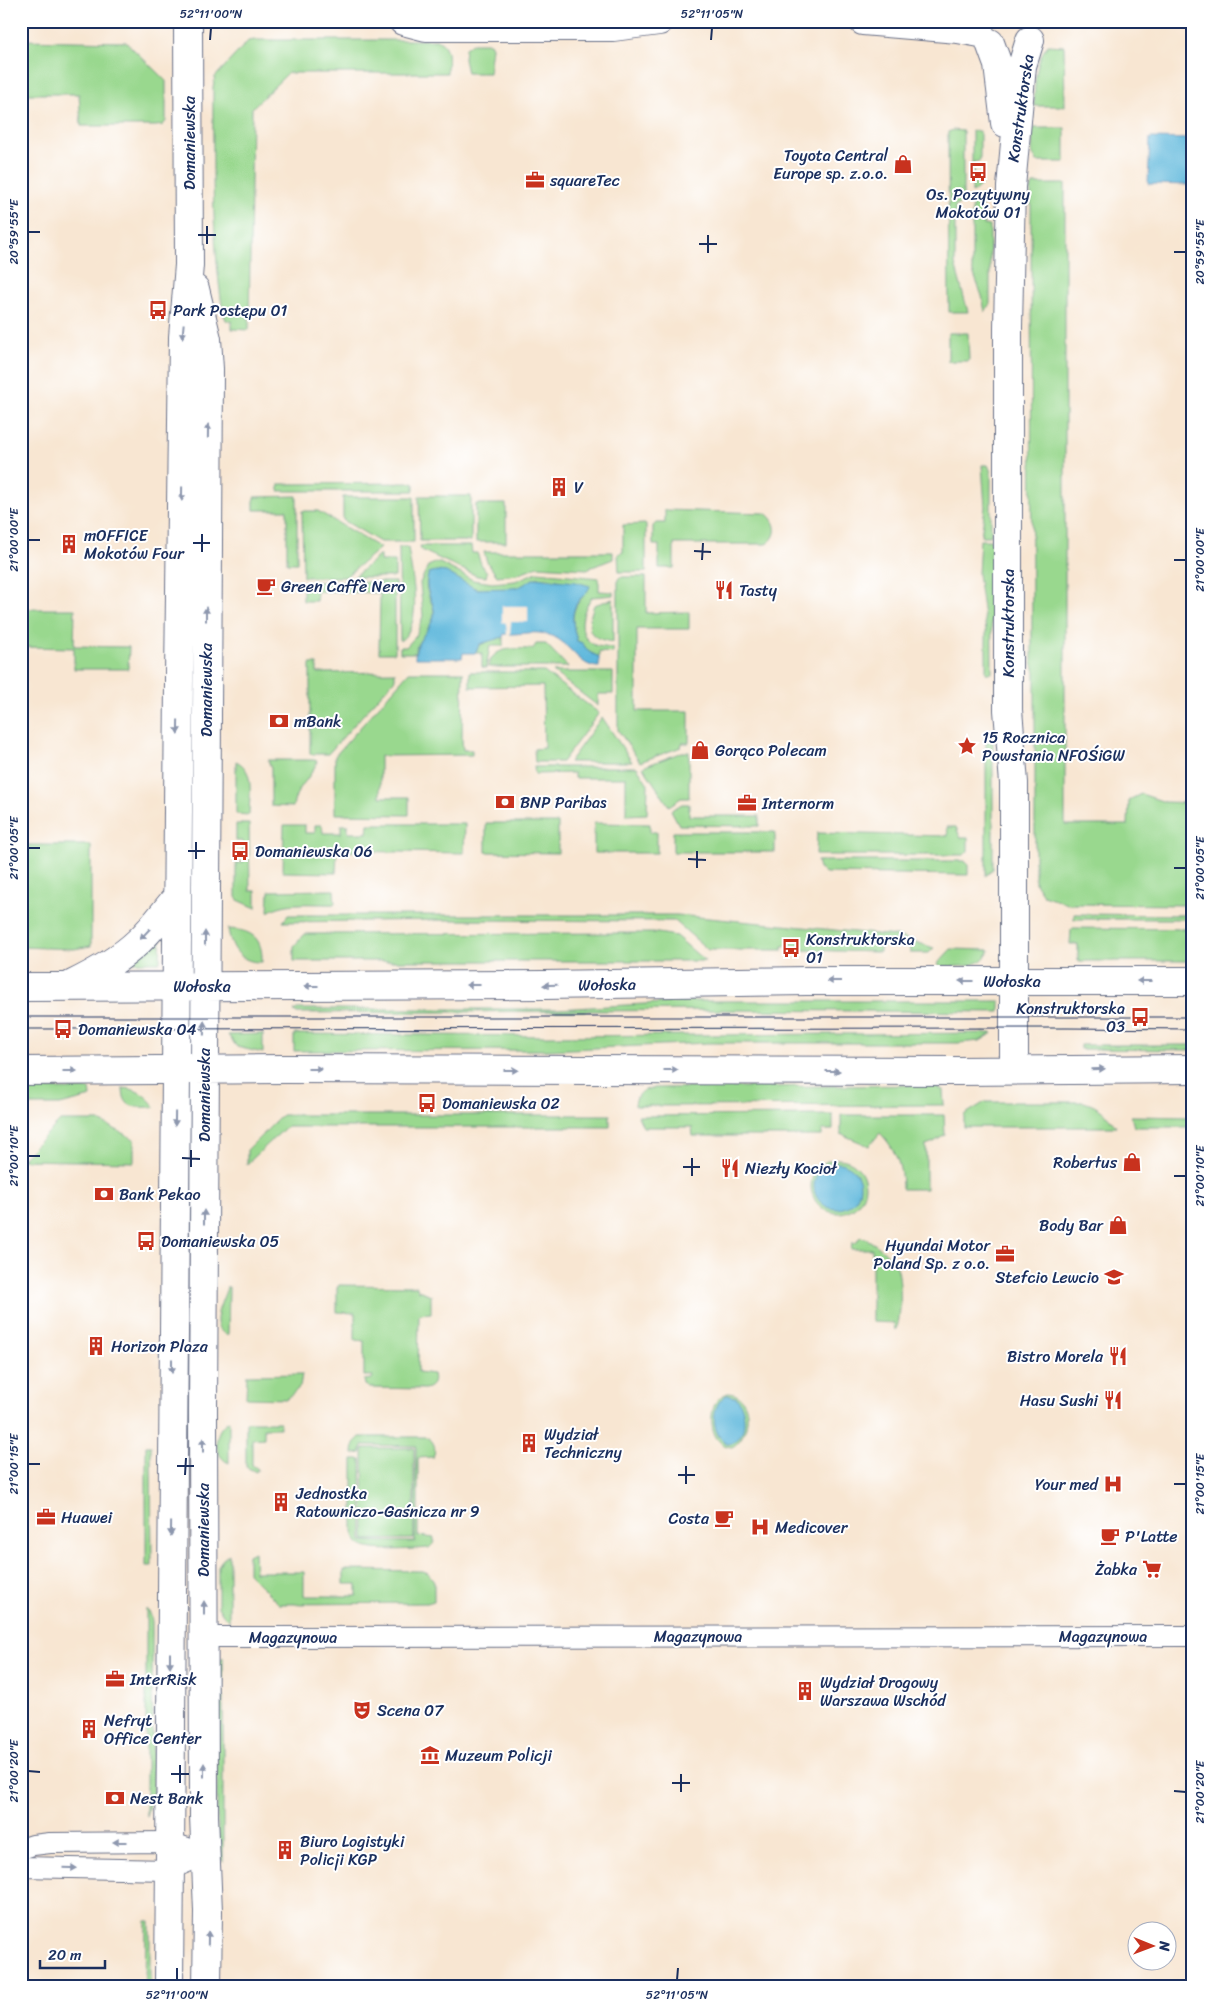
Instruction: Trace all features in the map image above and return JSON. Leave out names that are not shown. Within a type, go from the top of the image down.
[{"type":"street","name":"Domaniewska","points":[[169,1987],[175,986],[183,337],[190,265],[188,21]]},
{"type":"street","points":[[403,21],[426,27],[613,27],[659,21]]},
{"type":"street","points":[[863,21],[982,32],[998,47],[1008,48],[1016,47],[1035,30]]},
{"type":"street","name":"Konstruktorska","points":[[1014,1070],[1014,782],[1008,710],[1008,327],[1011,176],[1022,66],[1035,30]]},
{"type":"street","name":"Konstruktorska","points":[[982,32],[998,65],[1011,176]]},
{"type":"street","name":"Domaniewska","points":[[190,265],[207,339],[209,369],[204,1070],[204,1816],[208,1911],[207,1987]]},
{"type":"street","points":[[68,987],[100,970],[126,952],[150,929],[177,897]]},
{"type":"street","name":"Wołoska","points":[[21,987],[546,985],[807,981],[1193,981]]},
{"type":"street","points":[[21,1071],[1014,1070],[1193,1068]]},
{"type":"street","name":"Magazynowa","points":[[204,1637],[1193,1636]]},
{"type":"street","points":[[21,1849],[26,1846],[50,1843],[169,1842],[206,1854]]},
{"type":"street","points":[[21,1867],[169,1870],[206,1854]]},
{"type":"green space","points":[[21,40],[126,42],[166,81],[166,121],[163,125],[156,126],[81,126],[79,94],[21,94]]},
{"type":"green space","points":[[436,40],[441,42],[446,49],[447,73],[288,73],[252,108],[249,330],[232,329],[232,322],[226,320],[223,312],[216,256],[213,87],[215,77],[248,41]]},
{"type":"green space","points":[[473,43],[490,43],[492,47],[489,73],[467,73],[464,59],[465,48]]},
{"type":"green space","points":[[1048,45],[1064,46],[1065,106],[1034,106],[1038,66],[1043,52]]},
{"type":"green space","points":[[1033,128],[1065,128],[1065,162],[1037,162],[1032,152]]},
{"type":"green space","points":[[953,130],[963,131],[963,201],[955,207],[955,264],[968,312],[949,312],[948,132]]},
{"type":"green space","points":[[972,131],[980,131],[980,161],[974,162],[973,184],[980,184],[980,186],[972,193]]},
{"type":"green space","points":[[1033,184],[1065,184],[1065,825],[1128,825],[1129,800],[1141,794],[1165,802],[1193,803],[1193,905],[1070,904],[1043,895],[1035,883],[1035,672],[1032,661],[1031,190]]},
{"type":"green space","points":[[980,195],[984,225],[990,226],[990,304],[985,312],[982,296],[972,269],[972,203]]},
{"type":"green space","points":[[948,333],[968,333],[969,361],[948,361]]},
{"type":"green space","points":[[982,465],[988,465],[991,472],[991,536],[981,536],[985,507]]},
{"type":"green space","points":[[414,483],[414,491],[279,491],[279,484]]},
{"type":"green space","points":[[297,496],[297,563],[287,563],[287,510],[254,510],[254,497]]},
{"type":"green space","points":[[419,496],[471,496],[471,541],[420,541]]},
{"type":"green space","points":[[343,497],[414,497],[414,542],[380,542],[343,520]]},
{"type":"green space","points":[[476,504],[506,504],[506,542],[476,542]]},
{"type":"green space","points":[[665,510],[765,513],[774,524],[775,533],[766,544],[674,544],[674,568],[659,568],[659,545],[653,545],[653,526],[656,523],[665,523]]},
{"type":"green space","points":[[302,511],[318,511],[380,548],[345,577],[303,577]]},
{"type":"green space","points":[[646,524],[646,572],[619,572],[618,554],[623,552],[623,525]]},
{"type":"green space","points":[[980,540],[991,540],[992,673],[986,673],[986,631],[978,574]]},
{"type":"green space","points":[[420,546],[471,546],[472,553],[477,553],[482,566],[487,572],[486,577],[477,576],[421,550]]},
{"type":"green space","points":[[399,547],[408,547],[414,597],[412,622],[408,633],[400,641]]},
{"type":"green space","points":[[484,552],[613,552],[613,559],[587,569],[538,566],[517,574],[497,576],[487,562]]},
{"type":"green space","points":[[380,555],[380,561],[395,561],[395,577],[354,577]]},
{"type":"green space","points":[[440,563],[473,580],[492,583],[515,581],[537,572],[599,578],[599,591],[613,592],[613,595],[592,597],[585,609],[582,624],[583,631],[585,637],[590,642],[597,646],[613,649],[613,653],[599,652],[599,657],[589,652],[582,643],[577,641],[573,620],[575,609],[588,591],[542,577],[511,589],[486,590],[469,586],[448,574],[437,572],[429,573],[427,580],[428,593],[434,613],[431,623],[418,644],[415,653],[400,653],[400,647],[406,647],[416,636],[423,616],[420,583],[428,566]]},
{"type":"green space","points":[[620,577],[646,577],[646,613],[689,612],[689,629],[637,629],[637,711],[689,711],[689,743],[682,743],[681,747],[640,762],[618,730],[618,579]]},
{"type":"green space","points":[[303,582],[395,582],[395,653],[379,653],[380,593],[317,591],[316,601],[303,601]]},
{"type":"green space","points":[[613,599],[613,642],[593,635],[589,626],[594,605]]},
{"type":"green space","points":[[21,609],[75,609],[74,646],[129,647],[128,669],[74,669],[74,648],[21,647]]},
{"type":"green space","points":[[503,637],[503,646],[490,646],[486,668],[482,667],[482,653],[475,653],[476,649],[481,644]]},
{"type":"green space","points":[[536,644],[546,644],[568,667],[488,667],[495,655],[500,652],[512,649],[533,649]]},
{"type":"green space","points":[[310,664],[317,664],[317,673],[395,672],[395,679],[328,754],[310,754]]},
{"type":"green space","points":[[409,672],[463,672],[463,750],[472,750],[472,755],[380,756],[380,797],[409,797],[409,815],[335,814],[335,756]]},
{"type":"green space","points":[[470,672],[544,672],[599,713],[562,762],[535,762],[534,749],[544,748],[543,686],[470,687]]},
{"type":"green space","points":[[553,672],[613,672],[613,694],[598,694],[598,706]]},
{"type":"green space","points":[[602,717],[632,762],[569,762]]},
{"type":"green space","points":[[986,730],[993,742],[993,869],[986,876]]},
{"type":"green space","points":[[682,752],[689,752],[689,798],[681,798],[669,806],[643,767]]},
{"type":"green space","points":[[268,760],[317,761],[296,795],[293,807],[271,806],[271,769]]},
{"type":"green space","points":[[236,761],[242,765],[249,777],[249,815],[236,814]]},
{"type":"green space","points":[[534,767],[637,767],[648,784],[647,814],[626,815],[626,778],[574,778],[574,773],[535,774]]},
{"type":"green space","points":[[682,804],[689,804],[689,816],[759,816],[759,826],[679,825],[671,810]]},
{"type":"green space","points":[[486,823],[558,823],[558,853],[486,852]]},
{"type":"green space","points":[[594,823],[650,824],[650,832],[657,832],[657,853],[594,853]]},
{"type":"green space","points":[[236,824],[249,824],[250,891],[256,891],[256,908],[238,900],[236,897],[236,863],[243,863],[243,841],[236,841]]},
{"type":"green space","points":[[368,824],[465,824],[464,853],[337,851],[336,873],[283,872],[284,825],[305,825],[305,833],[315,833],[315,825],[322,825],[323,833],[341,833],[341,825],[348,825],[348,833],[367,833]]},
{"type":"green space","points":[[947,827],[956,827],[960,837],[968,837],[968,851],[964,855],[816,855],[817,833],[948,836]]},
{"type":"green space","points":[[673,832],[775,832],[775,852],[673,852]]},
{"type":"green space","points":[[21,845],[91,845],[91,946],[74,949],[21,947]]},
{"type":"green space","points":[[817,861],[965,861],[968,865],[968,875],[826,873],[819,869]]},
{"type":"green space","points":[[334,890],[335,904],[292,904],[275,908],[268,912],[269,891]]},
{"type":"green space","points":[[1074,914],[1193,915],[1193,919],[1074,919]]},
{"type":"green space","points":[[288,915],[677,915],[897,936],[934,948],[929,953],[910,953],[909,944],[880,944],[880,952],[799,950],[799,946],[783,946],[783,950],[708,950],[675,921],[445,920],[283,922]]},
{"type":"green space","points":[[1073,928],[1193,929],[1193,961],[1078,961],[1078,944],[1070,944],[1071,930]]},
{"type":"green space","points":[[228,929],[243,931],[254,936],[260,946],[262,962],[254,962],[242,957],[231,942]]},
{"type":"green space","points":[[161,930],[160,962],[133,962]]},
{"type":"green space","points":[[658,933],[676,936],[705,961],[294,961],[294,946],[305,934]]},
{"type":"green space","points":[[951,949],[990,950],[980,961],[968,966],[938,966],[939,962]]},
{"type":"green space","points":[[696,1001],[1000,1001],[1000,1012],[721,1010],[297,1013],[294,1011],[297,1009],[557,1009]]},
{"type":"green space","points":[[993,1033],[980,1041],[958,1043],[708,1043],[549,1050],[294,1051],[294,1034],[547,1036]]},
{"type":"green space","points":[[263,1034],[263,1053],[237,1047],[228,1035]]},
{"type":"green space","points":[[1080,1045],[1193,1045],[1193,1050],[1080,1049]]},
{"type":"green space","points":[[926,1085],[943,1090],[944,1105],[635,1106],[637,1097],[641,1092],[655,1088]]},
{"type":"green space","points":[[123,1088],[142,1094],[155,1107],[137,1107],[129,1104],[126,1101]]},
{"type":"green space","points":[[21,1089],[90,1089],[91,1097],[60,1105],[21,1105]]},
{"type":"green space","points":[[985,1102],[1084,1102],[1103,1112],[1116,1127],[964,1127],[964,1115]]},
{"type":"green space","points":[[282,1115],[610,1115],[610,1127],[286,1127],[247,1164],[247,1150]]},
{"type":"green space","points":[[833,1115],[833,1130],[822,1130],[822,1136],[693,1136],[692,1127],[643,1127],[638,1116]]},
{"type":"green space","points":[[841,1115],[944,1115],[945,1135],[926,1145],[926,1189],[902,1189],[901,1173],[897,1159],[886,1139],[880,1133],[869,1146],[841,1134]]},
{"type":"green space","points":[[1131,1116],[1193,1117],[1193,1127],[1134,1127]]},
{"type":"green space","points":[[60,1121],[99,1121],[134,1139],[134,1162],[21,1160]]},
{"type":"green space","points":[[833,1159],[843,1159],[853,1163],[861,1171],[865,1186],[861,1201],[853,1209],[843,1213],[833,1213],[823,1209],[815,1201],[811,1191],[811,1181],[815,1171],[823,1163]]},
{"type":"green space","points":[[860,1237],[880,1248],[890,1257],[898,1270],[899,1319],[895,1330],[894,1323],[872,1322],[872,1249],[851,1249],[852,1243],[856,1243]]},
{"type":"green space","points":[[339,1285],[417,1286],[418,1290],[431,1295],[431,1313],[419,1314],[418,1372],[433,1374],[432,1385],[425,1389],[370,1388],[365,1385],[364,1380],[372,1379],[373,1376],[364,1376],[364,1341],[355,1340],[355,1313],[337,1312],[337,1288]]},
{"type":"green space","points":[[227,1287],[229,1287],[228,1335],[221,1332],[217,1321]]},
{"type":"green space","points":[[302,1374],[300,1387],[287,1399],[246,1398],[247,1375]]},
{"type":"green space","points":[[728,1393],[737,1395],[743,1400],[747,1417],[743,1434],[732,1447],[719,1441],[715,1435],[712,1420],[712,1412],[718,1399]],"holes":[[[727,1395],[737,1398],[719,1437],[715,1425],[717,1410]]]},
{"type":"green space","points":[[229,1421],[229,1463],[223,1460],[217,1449],[217,1436]]},
{"type":"green space","points":[[246,1422],[280,1422],[280,1428],[264,1428],[264,1438],[252,1439],[252,1465],[258,1469],[256,1472],[246,1467]]},
{"type":"green space","points":[[360,1437],[425,1437],[433,1442],[435,1451],[433,1457],[418,1458],[418,1536],[434,1538],[434,1543],[429,1548],[370,1549],[357,1541],[353,1532],[353,1459],[361,1459],[362,1541],[415,1542],[416,1446],[362,1445],[361,1453],[353,1454],[354,1443]]},
{"type":"green space","points":[[146,1446],[151,1446],[152,1566],[146,1566]]},
{"type":"green space","points":[[363,1448],[414,1448],[414,1539],[364,1540]]},
{"type":"green space","points":[[254,1552],[255,1572],[304,1572],[304,1596],[357,1596],[357,1584],[344,1584],[344,1570],[423,1571],[428,1573],[434,1581],[434,1601],[427,1603],[279,1604],[248,1573],[248,1555]]},
{"type":"green space","points":[[229,1554],[229,1621],[218,1606],[218,1566]]},
{"type":"green space","points":[[146,1609],[150,1613],[152,1621],[153,1791],[146,1816]]},
{"type":"green space","points":[[223,1657],[223,1862],[221,1860],[217,1815],[217,1663]]},
{"type":"green space","points":[[146,1921],[150,1921],[150,1987],[145,1987]]},
{"type":"water","points":[[1150,138],[1193,139],[1193,185],[1148,184]]},
{"type":"water","points":[[436,571],[446,572],[476,589],[513,588],[535,578],[576,582],[590,586],[574,609],[573,625],[577,641],[582,643],[589,652],[599,657],[599,667],[582,661],[558,639],[538,633],[504,634],[503,637],[480,644],[475,653],[463,653],[462,658],[415,658],[419,642],[433,619],[434,608],[428,592],[427,580],[429,573]]},
{"type":"water","points":[[833,1163],[841,1163],[850,1167],[856,1173],[860,1186],[856,1199],[850,1205],[841,1209],[833,1209],[824,1205],[818,1199],[814,1190],[814,1182],[818,1173],[824,1167]]},
{"type":"water","points":[[727,1395],[737,1398],[744,1417],[743,1431],[740,1437],[729,1444],[718,1435],[714,1420],[717,1405]]},
{"type":"pier","points":[[502,606],[528,606],[528,622],[511,622],[510,635],[507,635],[506,623],[502,622]]},
{"type":"tram line","points":[[21,1017],[1193,1017]]},
{"type":"tram line","points":[[21,1029],[1193,1029]]},
{"type":"place","name":"Toyota Central Europe sp. z.o.o.","points":[[903,164]]},
{"type":"place","name":"Os. Pozytywny Mokotów 01","points":[[978,172]]},
{"type":"place","name":"squareTec","points":[[535,180]]},
{"type":"place","name":"Park Postępu 01","points":[[158,310]]},
{"type":"place","name":"V","points":[[559,487]]},
{"type":"place","name":"mOFFICE Mokotów Four","points":[[69,544]]},
{"type":"place","name":"Green Caffè Nero","points":[[266,586]]},
{"type":"place","name":"Tasty","points":[[724,590]]},
{"type":"place","name":"mBank","points":[[279,721]]},
{"type":"place","name":"15 Rocznica Powstania NFOŚiGW","points":[[967,746]]},
{"type":"place","name":"Gorąco Polecam","points":[[700,750]]},
{"type":"place","name":"BNP Paribas","points":[[505,802]]},
{"type":"place","name":"Internorm","points":[[747,803]]},
{"type":"place","name":"Domaniewska 06","points":[[240,851]]},
{"type":"place","name":"Konstruktorska 01","points":[[791,948]]},
{"type":"place","name":"Konstruktorska 03","points":[[1140,1017]]},
{"type":"place","name":"Domaniewska 04","points":[[63,1029]]},
{"type":"place","name":"Domaniewska 02","points":[[427,1103]]},
{"type":"place","name":"Robertus","points":[[1132,1162]]},
{"type":"place","name":"Niezły Kocioł","points":[[730,1168]]},
{"type":"place","name":"Bank Pekao","points":[[104,1194]]},
{"type":"place","name":"Body Bar","points":[[1118,1225]]},
{"type":"place","name":"Domaniewska 05","points":[[146,1241]]},
{"type":"place","name":"Hyundai Motor Poland Sp. z o.o.","points":[[1005,1254]]},
{"type":"place","name":"Stefcio Lewcio","points":[[1114,1277]]},
{"type":"place","name":"Horizon Plaza","points":[[96,1346]]},
{"type":"place","name":"Bistro Morela","points":[[1118,1356]]},
{"type":"place","name":"Hasu Sushi","points":[[1113,1400]]},
{"type":"place","name":"Wydział Techniczny","points":[[529,1443]]},
{"type":"place","name":"Your med","points":[[1113,1484]]},
{"type":"place","name":"Jednostka Ratowniczo-Gaśnicza nr 9","points":[[281,1502]]},
{"type":"place","name":"Huawei","points":[[46,1517]]},
{"type":"place","name":"Costa","points":[[724,1518]]},
{"type":"place","name":"Medicover","points":[[760,1527]]},
{"type":"place","name":"P'Latte","points":[[1110,1536]]},
{"type":"place","name":"Żabka","points":[[1152,1569]]},
{"type":"place","name":"InterRisk","points":[[115,1679]]},
{"type":"place","name":"Wydział Drogowy Warszawa Wschód","points":[[805,1691]]},
{"type":"place","name":"Scena 07","points":[[362,1710]]},
{"type":"place","name":"Nefryt Office Center","points":[[89,1729]]},
{"type":"place","name":"Muzeum Policji","points":[[430,1755]]},
{"type":"place","name":"Nest Bank","points":[[115,1798]]},
{"type":"place","name":"Biuro Logistyki Policji KGP","points":[[285,1850]]}]
